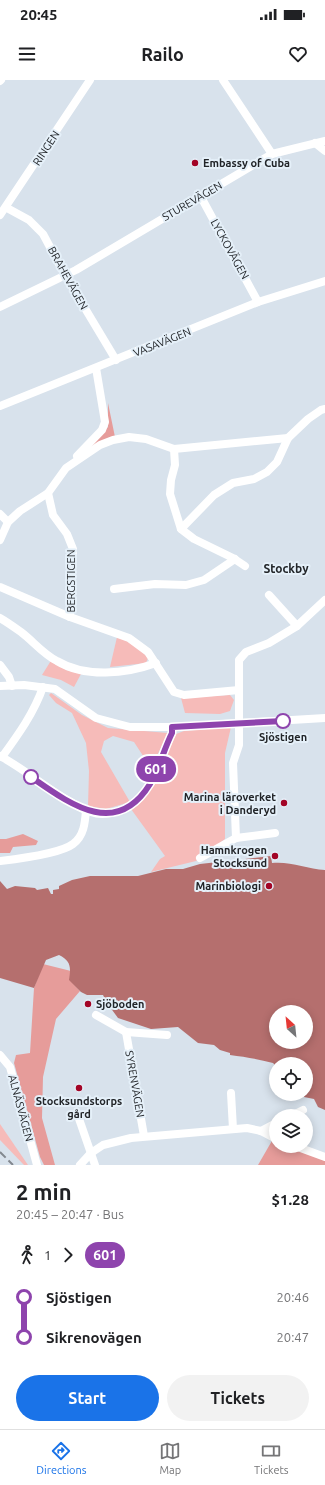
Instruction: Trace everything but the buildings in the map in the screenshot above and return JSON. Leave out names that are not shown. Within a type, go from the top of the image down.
[{"type":"street","name":"RINGEN","points":[[0,216],[7,208],[90,80]]},
{"type":"street","points":[[223,80],[272,154]]},
{"type":"street","name":"STUREVÄGEN","points":[[0,307],[65,275],[201,197],[272,154],[325,141]]},
{"type":"street","points":[[315,143],[325,151]]},
{"type":"street","name":"LYCKOVÄGEN","points":[[201,197],[258,302]]},
{"type":"street","name":"BRAHEVÄGEN","points":[[7,208],[29,220],[43,234],[65,275],[116,360]]},
{"type":"street","name":"VASAVÄGEN","points":[[2,405],[258,302],[325,281]]},
{"type":"street","points":[[0,540],[8,522],[20,511],[48,493],[66,468],[102,430],[105,422],[96,368]]},
{"type":"street","points":[[0,396],[2,405]]},
{"type":"street","points":[[181,529],[214,495],[233,483],[254,479],[267,472],[277,462],[288,438],[308,419],[325,409]]},
{"type":"street","points":[[66,468],[100,445],[113,440],[129,437],[146,439],[174,449],[288,438]]},
{"type":"street","points":[[174,449],[175,464],[171,480],[170,494],[181,529],[194,539],[246,566]]},
{"type":"street","name":"BERGSTIGEN","points":[[48,493],[53,515],[67,534],[73,549],[70,617],[129,638],[148,652],[174,692],[184,695],[239,690]]},
{"type":"street","points":[[0,514],[8,522]]},
{"type":"street","points":[[114,589],[155,584],[186,585],[204,580],[235,559]]},
{"type":"street","points":[[0,587],[70,617]]},
{"type":"street","points":[[269,595],[297,626]]},
{"type":"street","points":[[236,838],[234,763],[239,745],[240,660],[246,652],[269,643],[297,626],[325,600]]},
{"type":"street","points":[[0,618],[21,632],[55,660],[67,667],[80,671],[110,672],[138,670],[156,663]]},
{"type":"street","points":[[0,665],[9,677],[12,686]]},
{"type":"street","points":[[0,686],[43,687],[55,689],[96,718],[110,723],[130,727],[172,727],[325,718]]},
{"type":"street","points":[[43,687],[39,699],[21,730],[1,756],[48,788],[86,810],[99,814],[115,812],[132,805],[151,782],[172,733],[172,727]]},
{"type":"street","points":[[0,861],[62,849],[73,844],[79,837],[85,825],[86,810]]},
{"type":"street","points":[[200,858],[236,838],[275,833]]},
{"type":"street","points":[[96,1015],[126,1032],[167,1035]]},
{"type":"street","name":"SYRENVÄGEN","points":[[126,1032],[144,1136]]},
{"type":"street","name":"ALNÄSVÄGEN","points":[[0,1055],[10,1067],[37,1165]]},
{"type":"street","points":[[231,1093],[233,1129]]},
{"type":"street","points":[[77,1113],[95,1165]]},
{"type":"street","points":[[261,1131],[269,1127]]},
{"type":"street","points":[[80,1165],[91,1153],[103,1145],[144,1136],[247,1128],[261,1131],[269,1135]]},
{"type":"street","points":[[313,1153],[325,1157]]},
{"type":"shaded area","points":[[108,403],[115,437],[76,460],[108,427]]},
{"type":"shaded area","points":[[117,637],[136,645],[148,658],[146,663],[110,667]]},
{"type":"shaded area","points":[[52,659],[66,670],[81,674],[74,687],[61,680],[42,675]]},
{"type":"shaded area","points":[[51,693],[82,715],[108,728],[168,733],[151,768],[134,742],[113,736],[104,741],[101,752],[130,802],[106,809],[88,806],[89,771],[86,743],[72,713],[56,703],[49,695]]},
{"type":"shaded area","points":[[230,695],[234,700],[230,711],[220,714],[185,713],[181,698]]},
{"type":"shaded area","points":[[231,727],[225,753],[225,839],[196,861],[151,872],[160,859],[165,856],[131,809],[176,734],[184,731]]},
{"type":"shaded area","points":[[23,834],[38,841],[36,845],[13,847],[10,853],[0,853],[0,839],[6,839]]},
{"type":"shaded area","points":[[271,856],[272,863],[285,863],[325,870],[325,1110],[318,1107],[313,1099],[313,1057],[269,1057],[269,1062],[230,1055],[230,1053],[220,1050],[214,1045],[198,1043],[178,1027],[151,1029],[118,1018],[103,995],[87,995],[81,992],[69,980],[70,971],[68,962],[59,955],[46,960],[34,988],[0,978],[0,881],[7,889],[15,886],[35,888],[37,890],[48,888],[51,894],[53,894],[53,890],[59,889],[59,886],[72,880],[90,876],[138,876],[166,869],[183,869],[200,864]]},
{"type":"shaded area","points":[[43,964],[71,971],[70,980],[80,991],[56,1019],[43,1077],[42,1118],[55,1165],[44,1165],[40,1157],[14,1063],[16,1055],[30,1053],[34,988]]},
{"type":"shaded area","points":[[0,1124],[28,1165],[24,1165],[0,1140]]},
{"type":"shaded area","points":[[269,1146],[269,1153],[307,1153],[325,1160],[325,1165],[258,1165]]},
{"type":"railway","points":[[0,1152],[13,1165]]},
{"type":"bus line","name":"601","points":[[31,777],[92,813],[99,814],[115,812],[132,805],[151,782],[172,733],[172,727],[283,721]]},
{"type":"place","name":"Embassy of Cuba","points":[[195,163]]},
{"type":"place","name":"Sjöstigen","points":[[283,721]]},
{"type":"place","name":"Marina läroverket i Danderyd","points":[[284,803]]},
{"type":"place","name":"Hamnkrogen Stocksund","points":[[275,856]]},
{"type":"place","name":"Marinbiologi","points":[[269,886]]},
{"type":"place","name":"Sjöboden","points":[[88,1004]]},
{"type":"place","name":"Stocksundstorps gård","points":[[79,1088]]},
{"type":"district","name":"Stockby","points":[[286,568]]}]
